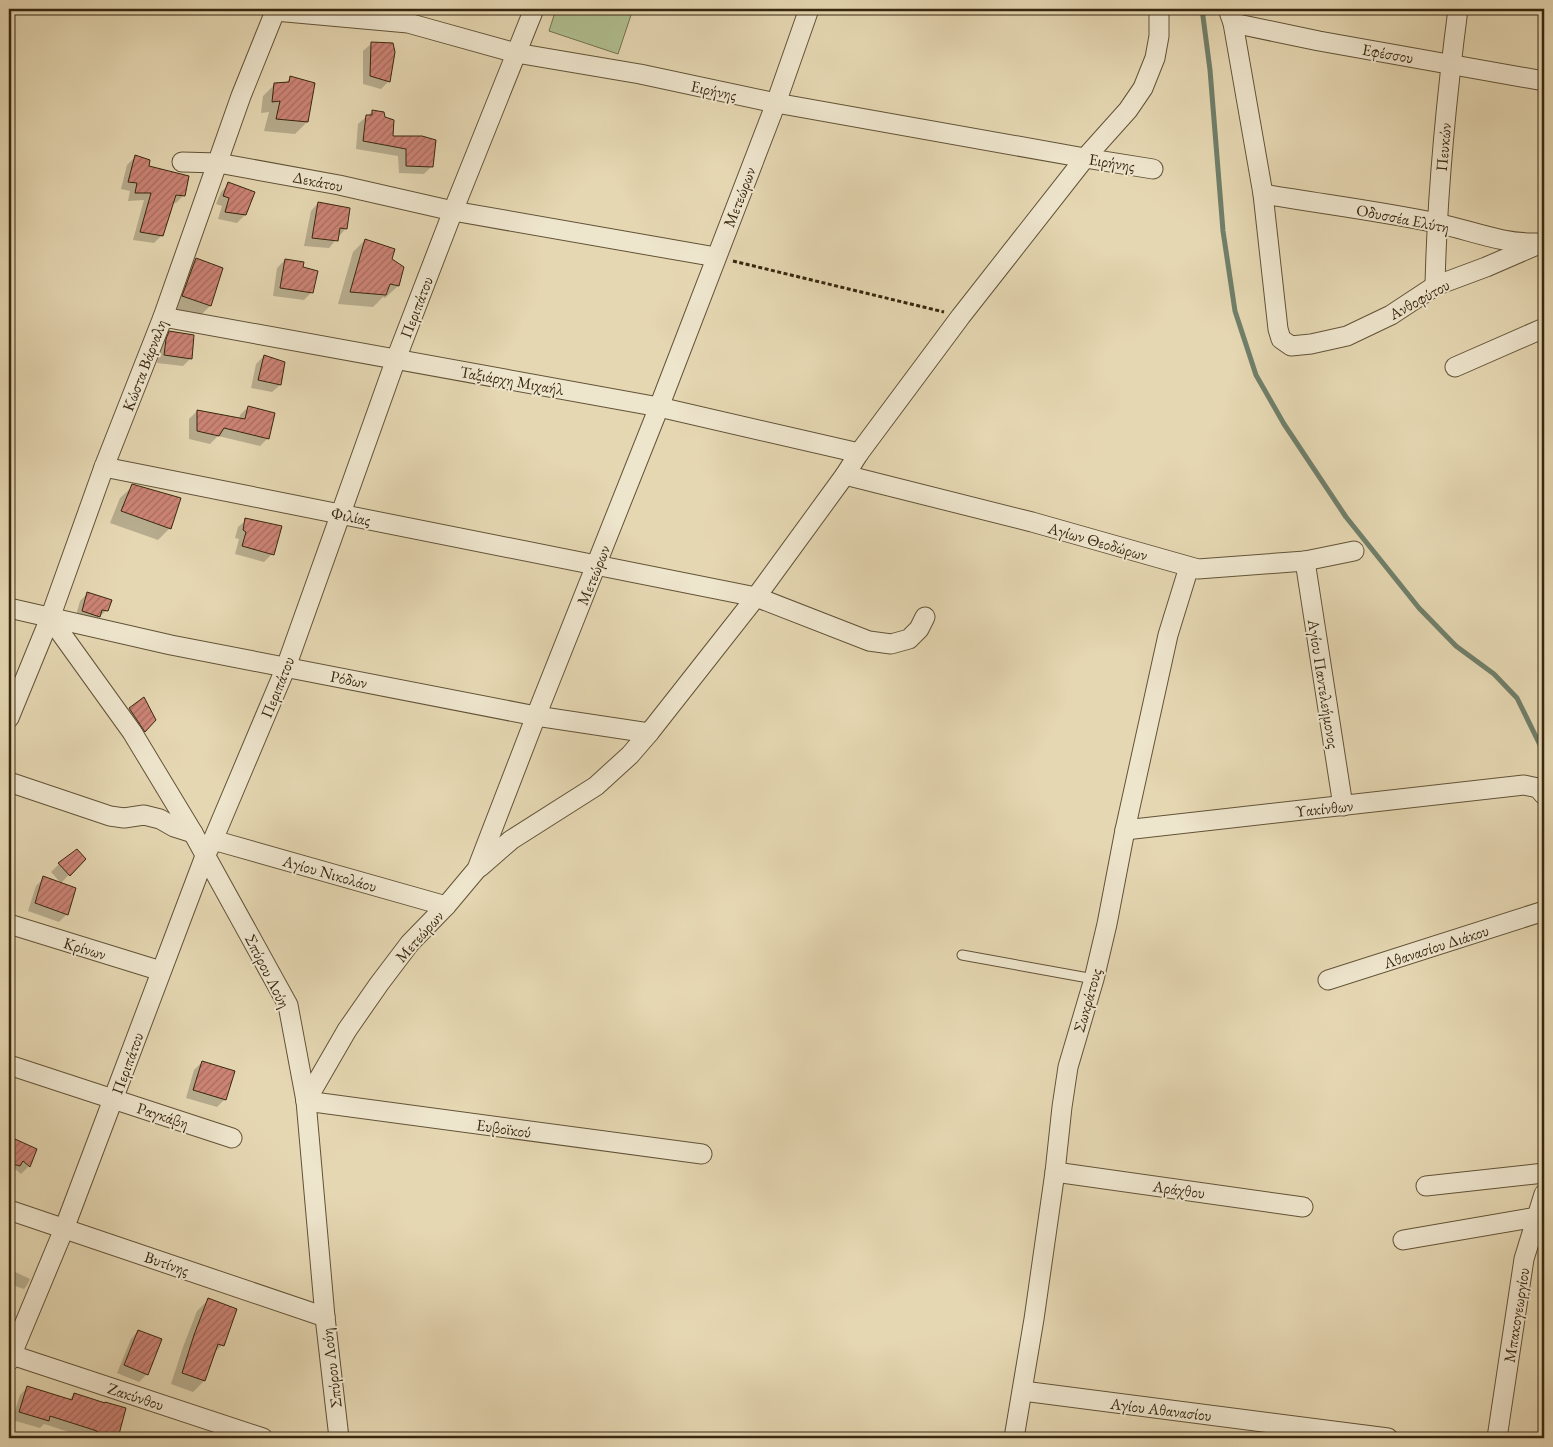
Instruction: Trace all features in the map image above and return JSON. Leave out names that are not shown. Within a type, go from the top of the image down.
[{"type":"street","name":"Περιπάτου","points":[[10,1357],[64,1229],[209,848],[286,667],[396,359],[534,9]]},
{"type":"street","name":"Μετεώρων","points":[[306,1101],[347,1030],[378,984],[410,943],[478,869],[536,716],[659,407],[776,103],[809,9]]},
{"type":"street","points":[[478,869],[511,840],[596,786],[630,755],[649,733],[756,597],[846,475],[859,452],[961,316],[1085,158],[1128,110],[1142,88],[1155,58],[1159,36],[1158,9]]},
{"type":"street","name":"Πευκών","points":[[1435,286],[1437,223],[1451,64],[1458,9]]},
{"type":"street","name":"Ειρήνης","points":[[275,10],[408,23],[516,53],[640,74],[776,103],[1153,169]]},
{"type":"street","name":"Κώστα Βάρναλη","points":[[9,718],[50,618],[104,467],[163,317],[242,96],[275,10]]},
{"type":"street","name":"Εφέσσου","points":[[1231,16],[1319,41],[1544,81]]},
{"type":"street","points":[[1231,16],[1263,194]]},
{"type":"street","name":"Δεκάτου","points":[[182,162],[218,163],[339,184],[453,211],[716,257]]},
{"type":"street","name":"Οδυσσέα Ελύτη","points":[[1263,194],[1437,223],[1500,240],[1519,243],[1543,242]]},
{"type":"street","name":"Ανθοφύτου","points":[[1263,194],[1280,340],[1291,346],[1312,344],[1347,336],[1391,315],[1435,286],[1486,267],[1543,242]]},
{"type":"street","name":"Ταξιάρχη Μιχαήλ","points":[[163,317],[659,407],[859,452]]},
{"type":"street","points":[[1455,367],[1544,328]]},
{"type":"street","name":"Φιλίας","points":[[104,467],[756,597],[869,641],[891,644],[909,639],[919,629],[924,617]]},
{"type":"street","name":"Αγίων Θεοδώρων","points":[[846,475],[1032,522],[1189,567],[1207,569],[1305,561],[1354,551]]},
{"type":"street","name":"Αγίου Παντελεήμονος","points":[[1305,561],[1343,806]]},
{"type":"street","name":"Σωκράτους","points":[[1014,1438],[1023,1391],[1055,1172],[1068,1067],[1094,979],[1168,635],[1189,567]]},
{"type":"street","name":"Ρόδων","points":[[9,608],[171,645],[536,716],[649,733]]},
{"type":"street","name":"Σπύρου Λούη","points":[[50,618],[132,732],[193,833],[209,848],[288,1005],[306,1101],[325,1317],[339,1438]]},
{"type":"street","points":[[9,782],[110,816],[124,818],[144,815],[160,819],[174,827],[193,833]]},
{"type":"street","name":"Υακίνθων","points":[[1125,830],[1524,785],[1538,788],[1544,795]]},
{"type":"street","name":"Αγίου Νικολάου","points":[[209,848],[446,906]]},
{"type":"street","name":"Αθανασίου Διάκου","points":[[1328,980],[1544,911]]},
{"type":"street","name":"Κρίνων","points":[[9,924],[161,971]]},
{"type":"street","name":"Ραγκάβη","points":[[9,1065],[232,1138]]},
{"type":"street","name":"Ευβοϊκού","points":[[306,1101],[702,1154]]},
{"type":"street","name":"Αράχθου","points":[[1055,1172],[1303,1207]]},
{"type":"street","points":[[1426,1186],[1544,1173]]},
{"type":"street","name":"Μπακογεωργίου","points":[[1497,1438],[1524,1260],[1544,1194]]},
{"type":"street","name":"Βυτίνης","points":[[9,1210],[325,1317]]},
{"type":"street","points":[[1403,1240],[1537,1217]]},
{"type":"street","name":"Ζακύνθου","points":[[10,1357],[263,1438]]},
{"type":"street","name":"Αγίου Αθανασίου","points":[[1023,1391],[1388,1438]]},
{"type":"lane","points":[[962,955],[1094,979]]},
{"type":"path","points":[[716,257],[961,316]]},
{"type":"green space","points":[[556,9],[633,9],[618,54],[549,31]]},
{"type":"building","points":[[371,42],[393,43],[395,52],[390,82],[370,76]]},
{"type":"building","points":[[290,76],[315,83],[308,122],[276,119],[280,101],[272,102],[274,83],[289,82]]},
{"type":"building","points":[[372,110],[384,112],[385,117],[394,120],[393,136],[422,136],[436,140],[433,167],[406,166],[406,149],[363,141],[366,115],[372,115]]},
{"type":"building","points":[[135,155],[150,160],[149,166],[189,176],[185,196],[176,195],[163,236],[140,232],[151,193],[135,193],[137,183],[128,182]]},
{"type":"building","points":[[228,182],[255,192],[246,215],[225,212],[229,198],[223,196]]},
{"type":"building","points":[[318,202],[350,208],[347,229],[340,228],[338,241],[312,238]]},
{"type":"building","points":[[365,239],[395,249],[392,259],[404,267],[399,286],[390,284],[386,295],[350,292]]},
{"type":"building","points":[[196,258],[223,268],[211,306],[182,296]]},
{"type":"building","points":[[285,259],[304,262],[303,267],[318,271],[313,293],[280,288]]},
{"type":"building","points":[[169,331],[194,335],[192,359],[164,355]]},
{"type":"building","points":[[264,355],[285,362],[281,385],[258,380]]},
{"type":"building","points":[[248,406],[275,413],[269,439],[224,428],[219,436],[197,431],[197,410],[245,419]]},
{"type":"building","points":[[132,484],[181,498],[171,529],[121,511]]},
{"type":"building","points":[[245,518],[282,526],[274,555],[242,546],[246,532],[243,530]]},
{"type":"building","points":[[87,592],[112,600],[108,611],[102,610],[100,617],[82,611]]},
{"type":"building","points":[[144,697],[156,720],[145,732],[129,708]]},
{"type":"building","points":[[77,849],[86,859],[70,876],[58,863]]},
{"type":"building","points":[[43,876],[76,888],[68,915],[35,903]]},
{"type":"building","points":[[202,1061],[235,1071],[226,1100],[193,1090]]},
{"type":"building","points":[[15,1139],[37,1149],[30,1167],[23,1161],[20,1166],[9,1163],[9,1156]]},
{"type":"building","points":[[208,1298],[237,1309],[224,1346],[218,1344],[205,1381],[182,1373]]},
{"type":"building","points":[[138,1330],[162,1339],[148,1375],[124,1365]]},
{"type":"building","points":[[27,1386],[72,1400],[74,1393],[126,1408],[118,1438],[50,1416],[49,1421],[19,1412]]},
{"type":"waterway","points":[[1202,9],[1210,70],[1223,231],[1235,311],[1256,375],[1284,424],[1346,517],[1419,608],[1456,646],[1494,674],[1517,698],[1544,753]]}]
